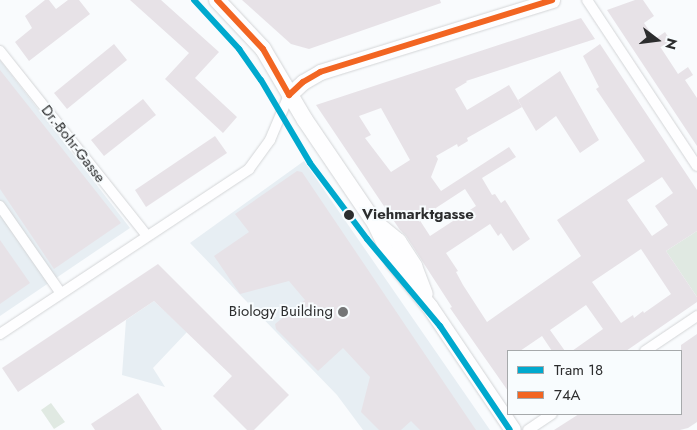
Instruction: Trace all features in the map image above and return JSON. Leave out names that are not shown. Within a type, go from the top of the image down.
[{"type":"main road","points":[[217,0],[263,49],[289,95],[375,222],[394,263],[430,307],[513,430]]},
{"type":"main road","points":[[289,95],[304,82],[320,72],[552,0]]},
{"type":"street","points":[[587,0],[697,166]]},
{"type":"street","name":"Dr.-Bohr-Gasse","points":[[0,51],[147,236]]},
{"type":"street","points":[[0,334],[60,292],[249,169],[270,140],[289,95]]},
{"type":"street","points":[[0,206],[60,292]]},
{"type":"street","points":[[646,350],[697,316]]},
{"type":"street","points":[[528,430],[550,415]]},
{"type":"shaded area","points":[[0,60],[130,228],[0,316]]},
{"type":"shaded area","name":"Biology Building","points":[[304,161],[490,430],[363,430],[337,395],[190,243]]},
{"type":"shaded area","points":[[697,231],[697,297],[666,251]]},
{"type":"shaded area","points":[[154,301],[187,332],[153,368],[165,387],[122,375],[126,320]]},
{"type":"shaded area","points":[[51,403],[65,422],[54,429],[41,410]]},
{"type":"building","points":[[45,0],[49,0],[56,9],[68,0],[79,0],[90,14],[29,61],[15,42],[32,28],[25,16]]},
{"type":"building","points":[[130,0],[161,0],[219,52],[195,78],[237,117],[223,133],[165,79],[189,53]]},
{"type":"building","points":[[242,0],[440,0],[441,3],[309,49],[291,44]]},
{"type":"building","points":[[635,0],[643,0],[654,16],[644,23],[655,39],[665,32],[671,41],[661,48],[678,74],[688,67],[693,75],[685,80],[697,98],[697,146],[607,10]]},
{"type":"building","points":[[581,18],[595,39],[466,81],[455,89],[467,110],[509,85],[522,107],[467,138],[468,141],[458,147],[457,144],[436,156],[438,159],[431,177],[441,191],[509,147],[516,157],[482,178],[492,195],[495,194],[501,203],[505,200],[530,239],[513,251],[501,233],[498,236],[490,224],[446,253],[458,271],[456,272],[463,285],[487,322],[581,256],[557,220],[645,161],[596,89],[599,87],[583,56],[600,44],[697,190],[697,231],[666,251],[697,297],[697,302],[627,350],[573,350],[603,329],[586,305],[550,330],[564,350],[551,350],[542,336],[521,350],[507,350],[507,390],[450,308],[452,307],[406,236],[400,230],[316,105]],"holes":[[[381,108],[410,160],[391,172],[365,138],[371,135],[359,116]],[[662,177],[673,193],[655,206],[668,225],[652,236],[627,200]],[[465,189],[476,206],[430,236],[419,219]],[[641,249],[671,294],[644,313],[643,311],[634,318],[633,315],[621,323],[592,282]]]},
{"type":"building","points":[[114,44],[127,60],[67,109],[54,93]]},
{"type":"building","points":[[0,70],[121,223],[54,269],[0,189]]},
{"type":"building","points":[[560,71],[599,140],[580,153],[556,116],[536,131],[518,100]]},
{"type":"building","points":[[143,99],[156,115],[104,156],[91,140]]},
{"type":"building","points":[[215,136],[227,153],[146,207],[135,190]]},
{"type":"building","name":"Biology Building","points":[[297,171],[302,172],[476,430],[420,430],[411,421],[401,430],[379,430],[361,412],[370,377],[343,348],[318,371],[276,329],[275,324],[305,300],[289,281],[240,294],[214,256],[249,232],[235,214]]},
{"type":"building","points":[[0,240],[30,283],[0,304]]},
{"type":"building","points":[[158,264],[289,395],[254,430],[247,430],[213,396],[232,376],[154,301],[18,392],[2,368]]},
{"type":"building","points":[[697,334],[697,422],[688,428],[680,430],[554,430],[577,415],[682,415],[681,345]]},
{"type":"building","points":[[138,393],[162,430],[95,430],[91,424]]},
{"type":"tram line","name":"18","points":[[194,0],[239,49],[261,80],[310,163],[367,239],[440,326],[510,430]]},
{"type":"transit line","name":"74A","points":[[217,0],[263,49],[289,95]]},
{"type":"transit line","name":"74A","points":[[289,95],[303,82],[320,72],[552,0]]},
{"type":"place","name":"Viehmarktgasse","points":[[349,215]]},
{"type":"place","name":"Biology Building","points":[[343,312]]}]
